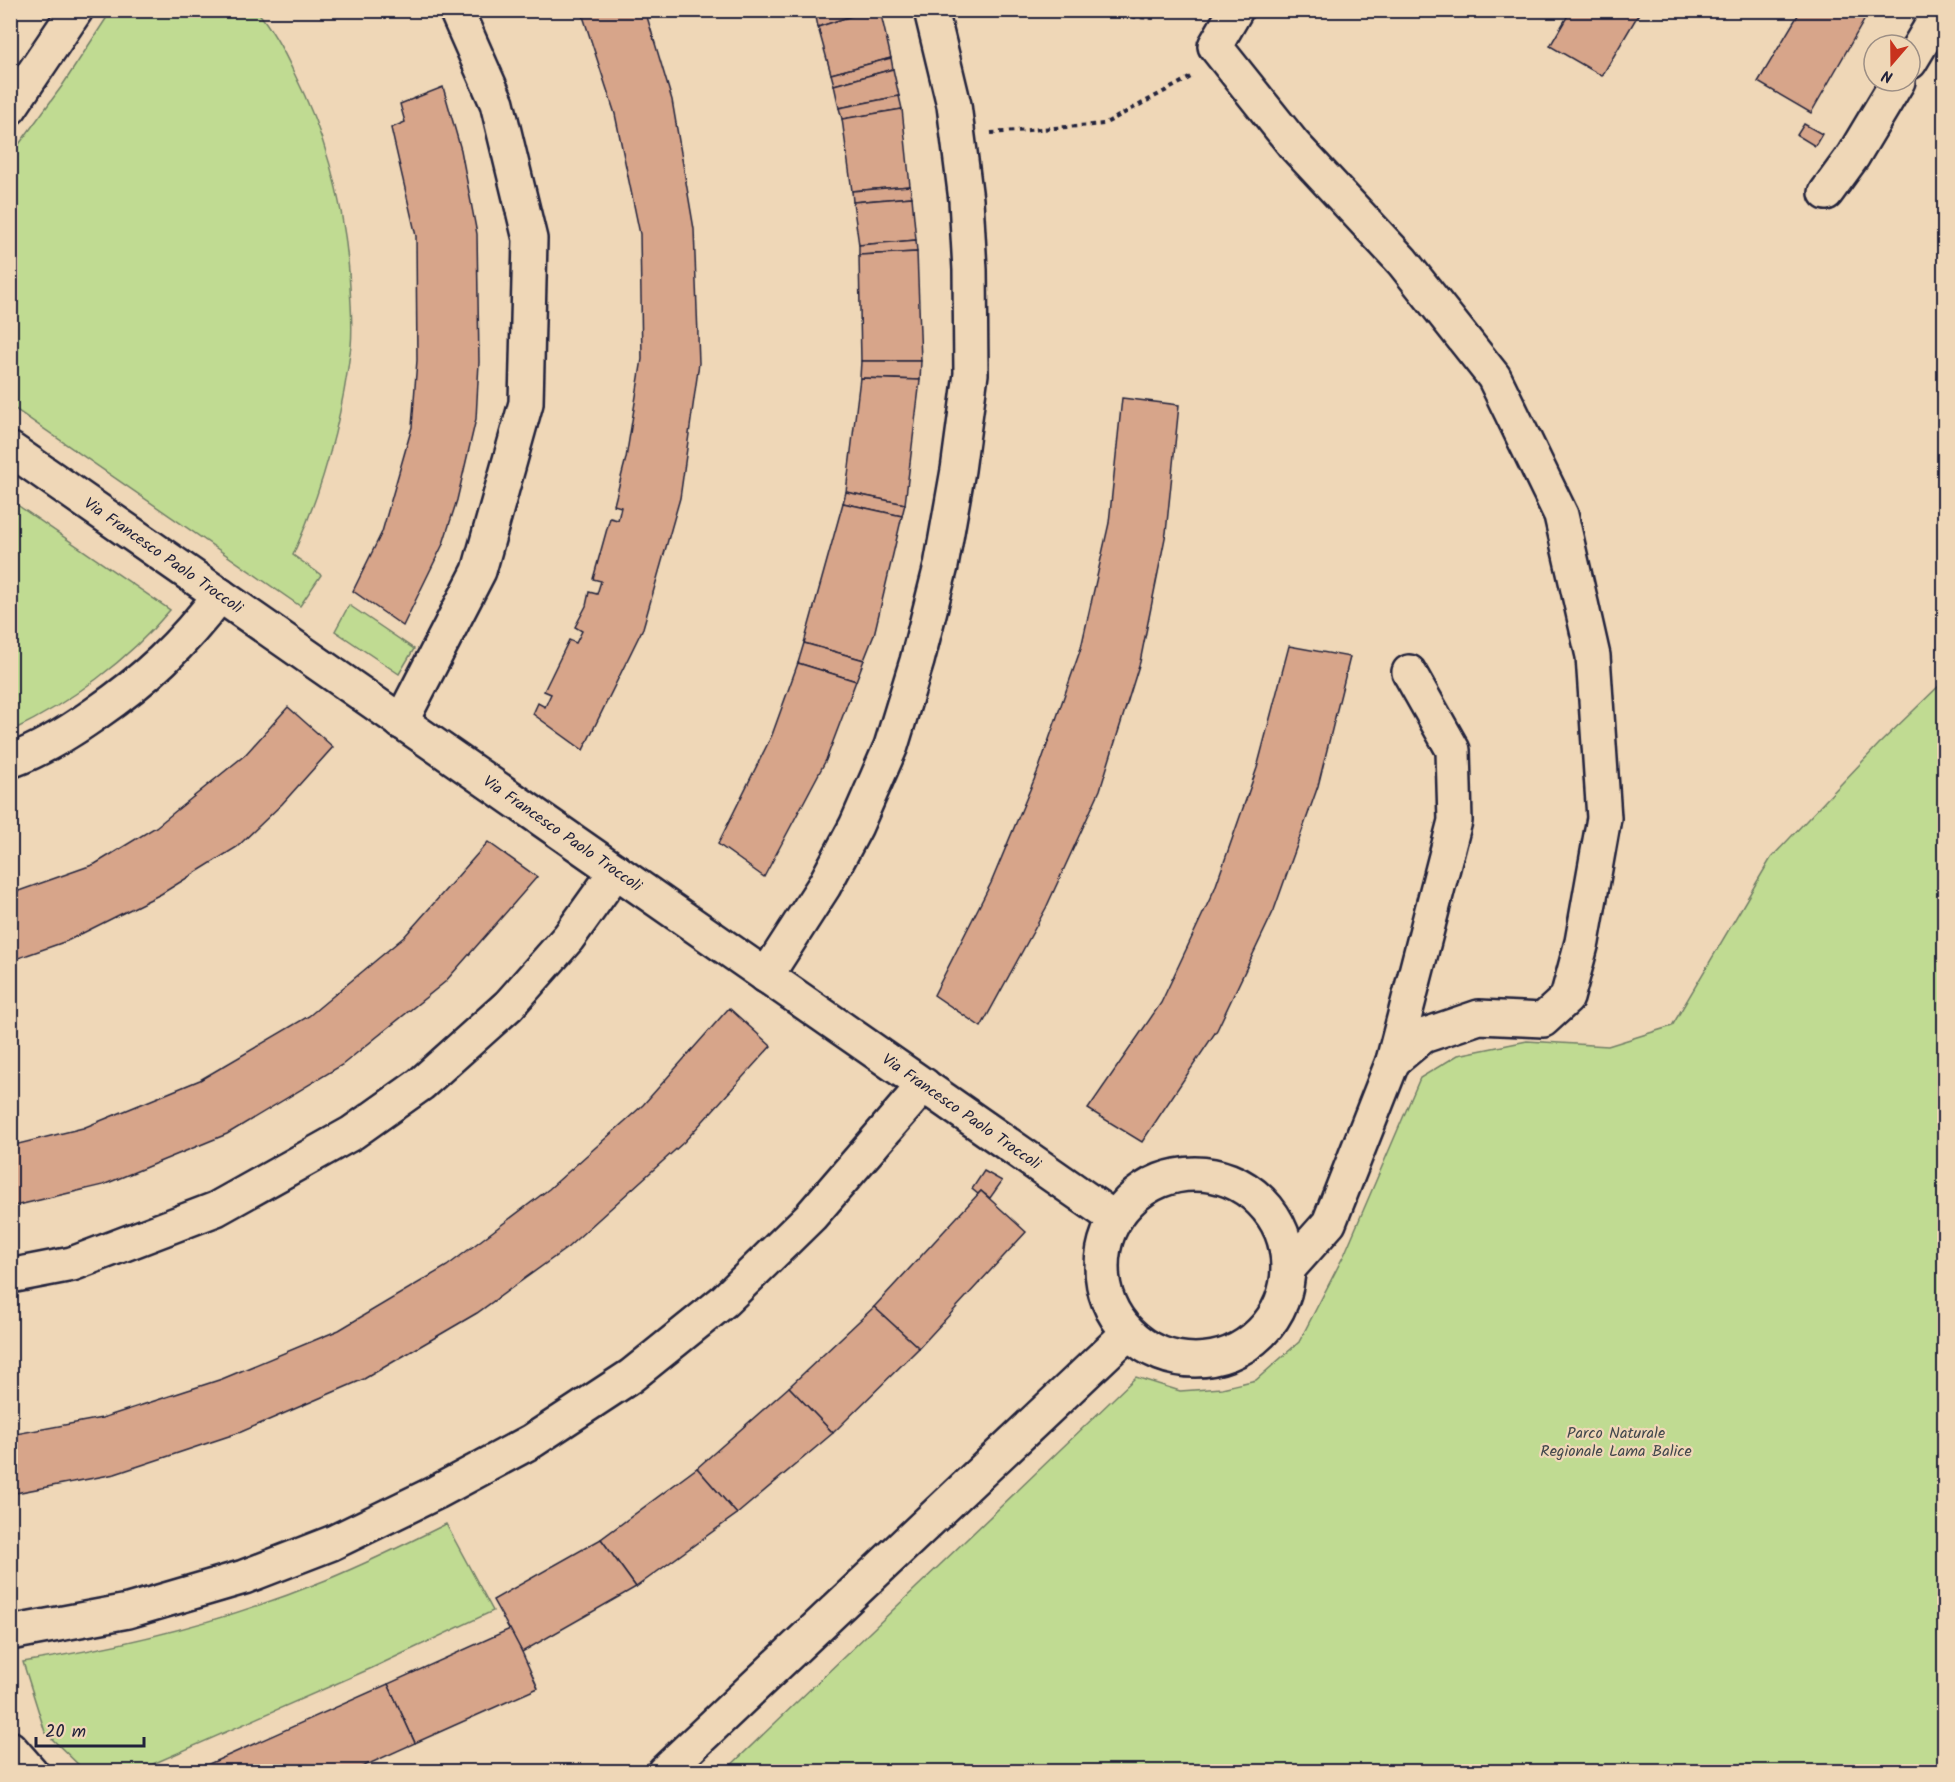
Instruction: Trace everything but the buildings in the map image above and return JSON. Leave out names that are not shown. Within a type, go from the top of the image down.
[{"type":"street","points":[[10,108],[76,10]]},
{"type":"street","points":[[401,722],[479,571],[526,403],[530,239],[497,103],[456,10]]},
{"type":"street","points":[[766,976],[824,886],[856,826],[891,746],[917,661],[941,566],[956,480],[971,374],[966,200],[954,105],[931,10]]},
{"type":"street","points":[[1236,10],[1215,46],[1294,145],[1402,261],[1494,377],[1561,515],[1593,656],[1604,818],[1582,942],[1567,998],[1543,1020],[1479,1017],[1423,1036],[1393,1061]]},
{"type":"street","points":[[1922,42],[1941,10]]},
{"type":"street","points":[[1826,193],[1891,93]]},
{"type":"street","name":"Via Francesco Paolo Troccoli","points":[[10,449],[1114,1218]]},
{"type":"street","points":[[10,761],[67,734],[128,691],[164,661],[188,636],[220,595]]},
{"type":"street","points":[[1289,1268],[1329,1223],[1393,1061],[1455,821],[1453,750],[1409,672]]},
{"type":"street","points":[[10,1276],[72,1264],[216,1209],[352,1133],[421,1084],[509,1005],[568,938],[616,871]]},
{"type":"street","points":[[10,1633],[128,1611],[244,1577],[332,1543],[437,1492],[532,1441],[631,1376],[724,1301],[812,1216],[924,1085]]},
{"type":"street","points":[[1200,1174],[1228,1180],[1253,1194],[1273,1214],[1285,1240],[1289,1268],[1284,1299],[1269,1326],[1245,1347],[1217,1358],[1186,1360],[1156,1352],[1128,1333],[1113,1312],[1104,1286],[1102,1258],[1114,1218],[1145,1189],[1171,1177],[1200,1174]]},
{"type":"street","points":[[664,1772],[1128,1333]]},
{"type":"street","points":[[10,1748],[31,1772]]},
{"type":"path","points":[[970,14],[1037,11],[1154,18]]},
{"type":"path","points":[[990,133],[1104,124],[1191,77]]},
{"type":"green space","points":[[111,11],[257,11],[282,48],[306,98],[326,150],[339,204],[348,259],[352,339],[330,453],[304,530],[293,555],[321,575],[300,606],[11,406],[11,155],[62,86]]},
{"type":"green space","points":[[10,500],[170,610],[136,646],[97,679],[55,707],[11,731]]},
{"type":"green space","points":[[349,605],[414,649],[399,674],[335,631]]},
{"type":"green space","name":"Parco Naturale Regionale Lama Balice","points":[[1944,681],[1944,1771],[725,1771],[1136,1377],[1180,1391],[1222,1388],[1256,1380],[1299,1342],[1345,1253],[1420,1078],[1458,1055],[1527,1041],[1608,1046],[1672,1026],[1771,858],[1879,744]]},
{"type":"green space","points":[[446,1524],[493,1611],[372,1668],[137,1771],[85,1771],[45,1732],[23,1662],[139,1640],[252,1607],[341,1574]]}]
